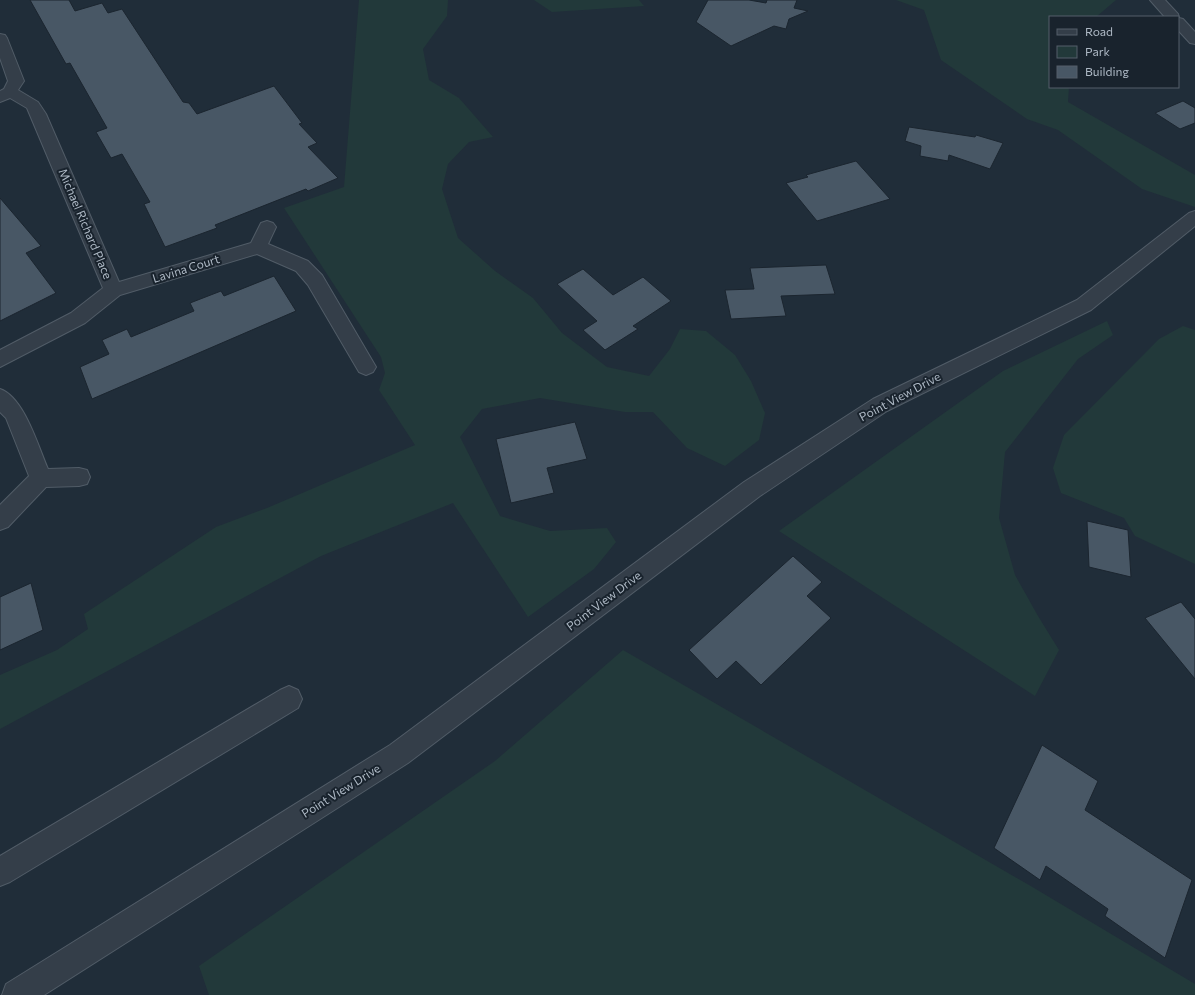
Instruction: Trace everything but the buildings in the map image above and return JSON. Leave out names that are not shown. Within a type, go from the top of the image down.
[{"type":"street","points":[[1157,0],[1172,16]]},
{"type":"street","points":[[1179,23],[1195,40]]},
{"type":"street","points":[[0,38],[16,81],[5,95]]},
{"type":"street","name":"Michael Richard Place","points":[[0,359],[78,318],[113,290],[38,114],[33,105],[5,95]]},
{"type":"street","name":"Point View Drive","points":[[17,995],[399,754],[752,489],[880,405],[1084,305],[1195,217]]},
{"type":"street","points":[[267,226],[258,247],[302,266],[315,280],[366,367]]},
{"type":"street","name":"Lavina Court","points":[[113,290],[258,247]]},
{"type":"street","points":[[0,397],[14,414],[41,478]]},
{"type":"street","points":[[0,520],[41,478],[79,477]]},
{"type":"street","points":[[0,872],[289,699]]},
{"type":"green space","points":[[359,0],[448,0],[447,16],[423,49],[429,80],[459,98],[493,137],[469,142],[448,164],[442,189],[458,238],[495,271],[533,298],[562,333],[607,367],[649,376],[670,349],[680,329],[706,331],[735,355],[751,381],[765,413],[759,440],[725,466],[687,448],[653,412],[625,412],[540,398],[482,409],[460,437],[500,516],[550,531],[607,528],[616,542],[594,569],[528,617],[453,503],[321,556],[0,729],[0,675],[57,650],[88,629],[84,614],[216,527],[267,508],[415,445],[379,390],[385,373],[381,357],[284,208],[344,187]]},
{"type":"green space","points":[[534,0],[639,0],[644,6],[552,12]]},
{"type":"green space","points":[[896,0],[1116,0],[1097,16],[1049,16],[1049,88],[1069,88],[1068,102],[1195,175],[1195,207],[1142,189],[1058,130],[1027,119],[941,60],[924,10]]},
{"type":"green space","points":[[1107,321],[1113,335],[1078,359],[1005,452],[999,518],[1015,575],[1059,650],[1035,696],[779,531],[1003,371]]},
{"type":"green space","points":[[1183,326],[1195,330],[1195,564],[1135,536],[1124,518],[1061,493],[1053,468],[1064,435],[1159,339]]},
{"type":"green space","points":[[623,650],[1029,885],[1195,984],[1195,995],[209,995],[199,966],[495,761]]}]
